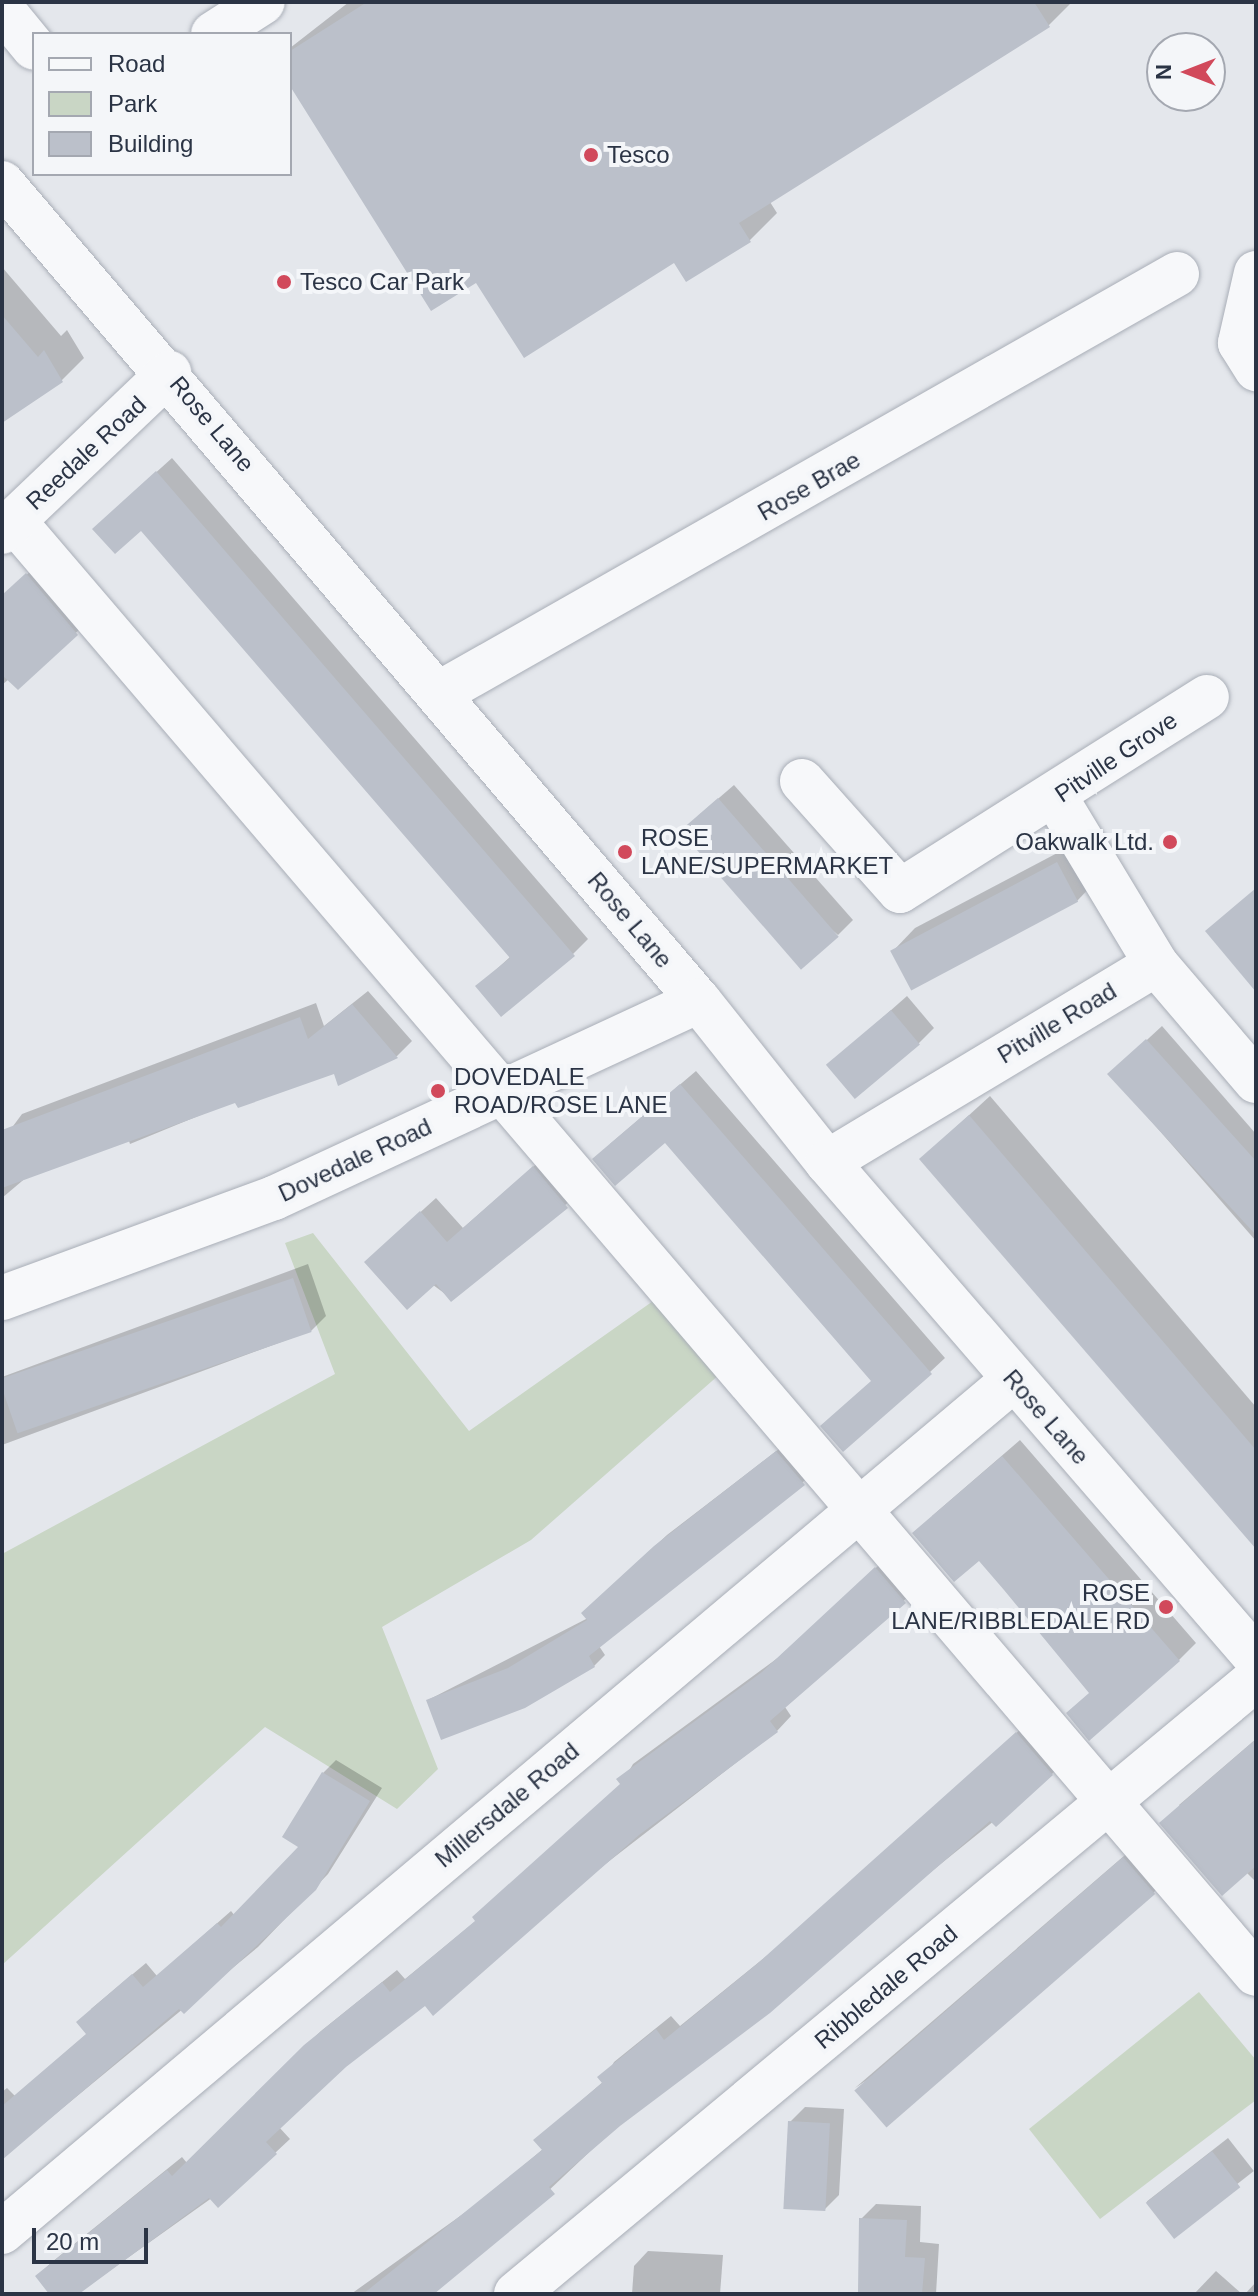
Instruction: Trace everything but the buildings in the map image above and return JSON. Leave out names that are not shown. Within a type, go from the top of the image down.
[{"type":"street","points":[[216,32],[263,2]]},
{"type":"street","points":[[2,9],[32,46]]},
{"type":"street","name":"Rose Lane","points":[[2,183],[169,373],[699,1001],[827,1162],[1256,1658]]},
{"type":"street","points":[[1256,273],[1240,343],[1256,369]]},
{"type":"street","name":"Rose Brae","points":[[438,694],[1177,274]]},
{"type":"street","name":"Reedale Road","points":[[8,526],[169,373]]},
{"type":"street","points":[[8,526],[506,1090],[860,1508],[1105,1805],[1249,1950]]},
{"type":"street","name":"Pitville Grove","points":[[802,781],[900,891],[1056,798],[1207,697]]},
{"type":"street","points":[[1056,798],[1156,964],[1256,1081]]},
{"type":"street","name":"Pitville Road","points":[[827,1162],[1156,964]]},
{"type":"street","name":"Dovedale Road","points":[[2,1298],[274,1198],[699,1001]]},
{"type":"street","name":"Millersdale Road","points":[[2,2232],[1013,1380]]},
{"type":"street","name":"Ribbledale Road","points":[[516,2294],[1256,1679]]},
{"type":"green space","points":[[313,1233],[469,1431],[663,1294],[728,1367],[531,1540],[382,1627],[438,1769],[397,1809],[265,1727],[2,1965],[2,1554],[335,1374],[285,1243]]},
{"type":"green space","points":[[1199,1992],[1256,2060],[1256,2100],[1100,2219],[1029,2129]]},
{"type":"place","name":"Tesco","points":[[591,155]]},
{"type":"place","name":"Tesco Car Park","points":[[284,282]]},
{"type":"place","name":"Oakwalk Ltd.","points":[[1170,842]]},
{"type":"place","name":"ROSE LANE/SUPERMARKET","points":[[625,852]]},
{"type":"place","name":"DOVEDALE ROAD/ROSE LANE","points":[[438,1091]]},
{"type":"place","name":"ROSE LANE/RIBBLEDALE RD","points":[[1166,1607]]}]
